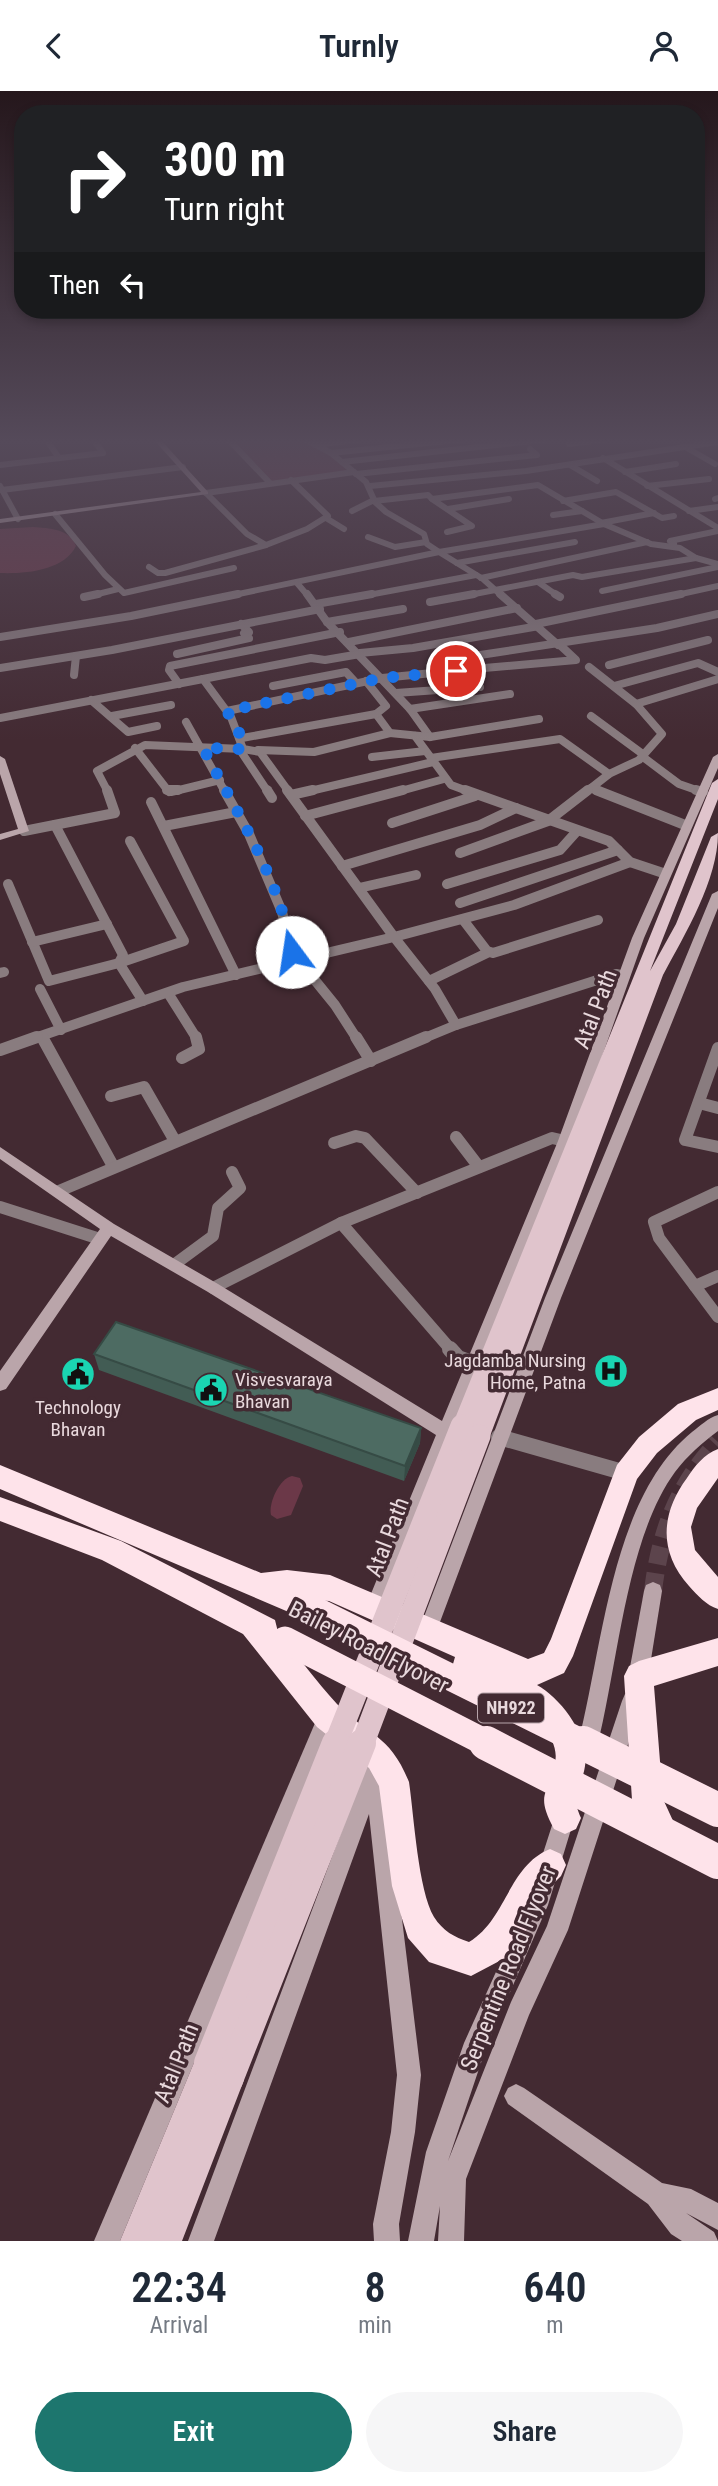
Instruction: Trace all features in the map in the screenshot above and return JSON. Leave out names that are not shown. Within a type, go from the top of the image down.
[{"type":"highway","points":[[270,1590],[287,1583],[330,1588],[527,1674],[554,1663],[564,1646],[626,1472],[648,1445],[687,1412],[718,1399]]},
{"type":"highway","points":[[718,1460],[681,1509],[678,1537],[682,1554],[718,1596]]},
{"type":"highway","name":"NH922","points":[[0,1477],[270,1590]]},
{"type":"highway","name":"NH922","points":[[0,1509],[111,1550],[253,1624]]},
{"type":"highway","points":[[270,1590],[312,1594],[363,1613],[495,1677],[533,1699],[555,1717],[570,1751],[570,1767],[562,1781],[558,1805],[565,1818]]},
{"type":"highway","name":"Bailey Road Flyover","points":[[270,1590],[718,1810]]},
{"type":"highway","points":[[253,1624],[328,1716],[387,1770],[408,1886],[420,1926],[441,1950],[471,1959],[495,1945],[515,1917],[528,1887],[550,1865]]},
{"type":"highway","name":"Bailey Road Flyover","points":[[253,1624],[718,1862]]},
{"type":"highway","points":[[718,1652],[639,1676],[649,1800],[669,1846],[718,1876]]},
{"type":"main road","name":"Atal Path","points":[[136,2241],[218,2072],[409,1625],[471,1433],[684,851],[718,783]]},
{"type":"main road","name":"Atal Path","points":[[471,1433],[656,975],[715,855],[718,837]]},
{"type":"main road","name":"Atal Path","points":[[166,2241],[218,2072]]},
{"type":"street","points":[[77,539],[103,576],[126,593],[234,568]]},
{"type":"street","points":[[256,539],[266,545]]},
{"type":"street","points":[[149,567],[158,573],[165,573],[279,539]]},
{"type":"street","points":[[227,711],[374,679],[576,660],[561,644],[479,576],[426,542],[395,547],[374,539]]},
{"type":"street","points":[[0,637],[131,616],[510,539]]},
{"type":"street","points":[[526,539],[535,548]]},
{"type":"street","points":[[639,539],[680,548]]},
{"type":"street","points":[[677,539],[670,541],[696,558],[718,566]]},
{"type":"street","points":[[457,563],[575,542]]},
{"type":"street","points":[[0,668],[76,656],[647,543]]},
{"type":"street","points":[[430,602],[538,582],[696,558]]},
{"type":"street","points":[[602,591],[718,566]]},
{"type":"street","points":[[538,582],[560,597]]},
{"type":"street","points":[[242,738],[376,714],[386,706],[374,679],[349,642],[327,622],[297,583]]},
{"type":"street","points":[[0,718],[311,658],[325,660],[413,648],[537,625],[718,586]]},
{"type":"street","points":[[85,597],[118,589]]},
{"type":"street","points":[[349,642],[517,608]]},
{"type":"street","points":[[327,622],[402,609]]},
{"type":"street","points":[[473,669],[467,657],[657,628],[718,614]]},
{"type":"street","points":[[177,654],[249,638],[244,633],[249,632],[241,624]]},
{"type":"street","points":[[657,628],[666,634]]},
{"type":"street","points":[[179,684],[169,670],[170,667],[337,633]]},
{"type":"street","points":[[674,640],[682,646]]},
{"type":"street","points":[[609,665],[708,641]]},
{"type":"street","points":[[75,675],[76,656]]},
{"type":"street","points":[[614,686],[698,663],[718,671]]},
{"type":"street","points":[[460,853],[548,821],[609,774],[643,756],[662,734],[636,704],[589,667]]},
{"type":"street","points":[[274,686],[346,673],[356,683]]},
{"type":"street","points":[[203,679],[227,711],[242,738],[242,750],[272,798]]},
{"type":"street","points":[[374,679],[396,693],[410,709],[421,737],[444,779],[475,796],[609,841],[630,862],[666,874]]},
{"type":"street","points":[[636,704],[718,679]]},
{"type":"street","points":[[396,693],[480,687]]},
{"type":"street","points":[[410,709],[510,694]]},
{"type":"street","points":[[91,701],[128,732],[157,726]]},
{"type":"street","points":[[112,716],[171,705]]},
{"type":"street","points":[[376,714],[390,733]]},
{"type":"street","points":[[591,716],[679,784],[702,792]]},
{"type":"street","points":[[0,837],[115,813],[97,771],[135,748],[145,745],[314,752],[390,733],[421,737],[539,719]]},
{"type":"street","points":[[186,722],[236,811],[282,912],[292,952],[335,1005],[371,1061]]},
{"type":"street","points":[[291,796],[433,757],[560,739],[609,774]]},
{"type":"street","points":[[135,748],[166,791],[220,780]]},
{"type":"street","points":[[258,750],[429,981],[456,1025]]},
{"type":"street","points":[[372,757],[433,757]]},
{"type":"street","points":[[428,1630],[444,1580],[471,1433],[472,1363],[565,1141],[638,938],[666,874],[684,851],[685,825],[718,757]]},
{"type":"street","points":[[0,758],[24,831]]},
{"type":"street","points":[[305,815],[444,779]]},
{"type":"street","points":[[591,788],[685,825]]},
{"type":"street","points":[[392,823],[475,796]]},
{"type":"street","points":[[151,802],[236,975]]},
{"type":"street","points":[[342,866],[480,825],[516,809]]},
{"type":"street","points":[[164,826],[236,811]]},
{"type":"street","points":[[55,825],[123,955],[119,963]]},
{"type":"street","points":[[447,884],[559,850],[577,831]]},
{"type":"street","points":[[8,884],[49,981],[119,963],[184,941],[130,841]]},
{"type":"street","points":[[460,902],[618,850]]},
{"type":"street","points":[[0,1050],[167,993],[464,921],[571,887],[630,862]]},
{"type":"street","points":[[359,888],[416,875]]},
{"type":"street","points":[[375,1606],[392,1564],[471,1433],[718,894]]},
{"type":"street","points":[[429,981],[489,953],[598,920]]},
{"type":"street","points":[[464,921],[489,953]]},
{"type":"street","points":[[32,942],[107,924]]},
{"type":"street","points":[[119,963],[143,1001]]},
{"type":"street","points":[[59,1191],[113,1166],[456,1025],[616,974],[625,977]]},
{"type":"street","points":[[40,989],[61,1030]]},
{"type":"street","points":[[167,993],[200,1044],[199,1049],[182,1058]]},
{"type":"street","points":[[41,1037],[113,1166]]},
{"type":"street","points":[[718,1048],[685,1140],[718,1147]]},
{"type":"street","points":[[111,1096],[144,1087],[175,1141]]},
{"type":"street","points":[[699,1103],[718,1108]]},
{"type":"street","points":[[334,1143],[356,1136],[365,1137],[417,1193]]},
{"type":"street","points":[[456,1137],[479,1167]]},
{"type":"street","points":[[214,1288],[341,1223],[552,1138],[565,1141]]},
{"type":"street","points":[[0,1152],[59,1191],[105,1234]]},
{"type":"street","points":[[175,1265],[213,1236],[218,1208],[240,1188],[232,1173]]},
{"type":"street","points":[[718,1192],[654,1222],[654,1231],[718,1317]]},
{"type":"street","points":[[0,1207],[105,1234],[175,1265],[471,1433],[626,1472]]},
{"type":"street","points":[[341,1223],[458,1358],[472,1363]]},
{"type":"street","points":[[1,1381],[105,1234]]},
{"type":"street","points":[[695,1286],[718,1276]]},
{"type":"street","name":"Serpentine Road Flyover","points":[[421,2241],[438,2152],[476,2043],[537,1905],[599,1706],[632,1543],[664,1473],[694,1439],[718,1422]]},
{"type":"street","points":[[392,1564],[444,1580]]},
{"type":"street","name":"Serpentine Road Flyover","points":[[451,2241],[454,2179],[519,2010],[557,1930],[639,1676],[653,1591]]},
{"type":"street","points":[[107,2241],[328,1716]]},
{"type":"street","points":[[201,2241],[387,1770]]},
{"type":"street","points":[[387,1770],[378,1804],[409,2075],[403,2132],[386,2224],[387,2241]]},
{"type":"street","points":[[516,2096],[657,2196],[680,2225],[705,2241]]},
{"type":"street","points":[[657,2196],[691,2201],[718,2217]]},
{"type":"shaded area","points":[[0,539],[72,539],[76,546],[62,561],[53,566],[20,573],[0,573]]},
{"type":"shaded area","points":[[292,1476],[300,1478],[303,1486],[291,1515],[277,1519],[271,1515],[273,1498],[283,1481]]},
{"type":"building","name":"Visvesvaraya Bhavan","points":[[116,1322],[421,1428],[405,1466],[94,1354]]},
{"type":"tunnel","points":[[653,1591],[660,1549],[673,1511],[692,1475],[718,1442]]},
{"type":"place","name":"Jagdamba Nursing Home, Patna","points":[[611,1371]]},
{"type":"place","name":"Technology Bhavan","points":[[78,1374]]},
{"type":"place","name":"Visvesvaraya Bhavan","points":[[211,1390]]},
{"type":"route","points":[[292,952],[282,912],[249,834],[203,748],[243,749],[242,738],[227,711],[382,678],[456,671]]}]
